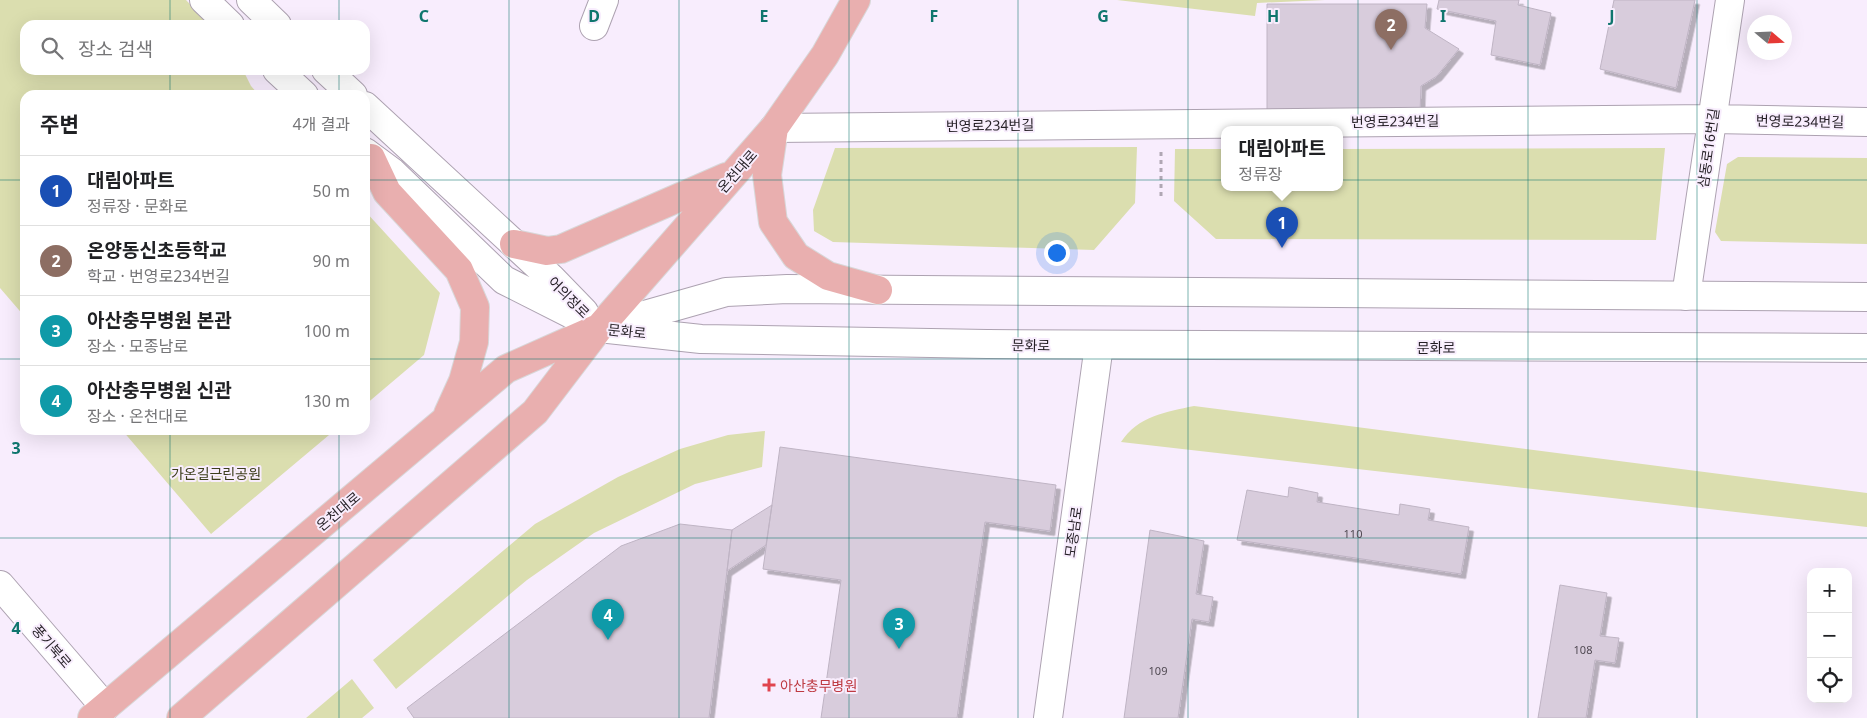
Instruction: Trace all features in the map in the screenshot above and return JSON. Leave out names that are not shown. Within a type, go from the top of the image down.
[{"type":"main road","points":[[204,0],[225,20]]},
{"type":"main road","points":[[594,26],[604,0]]},
{"type":"main road","name":"온천대로","points":[[181,718],[535,412],[599,328],[774,128],[825,55],[856,0]]},
{"type":"main road","name":"삼동로16번길","points":[[1686,296],[1730,0]]},
{"type":"main road","points":[[282,75],[299,90]]},
{"type":"main road","points":[[331,75],[348,90]]},
{"type":"main road","name":"어의정로","points":[[370,111],[514,244],[599,328]]},
{"type":"main road","name":"번영로234번길","points":[[774,128],[1712,119],[1867,122]]},
{"type":"main road","points":[[774,128],[767,175],[773,222],[796,256],[828,276],[878,290]]},
{"type":"main road","name":"어의정로","points":[[370,156],[392,172],[504,280],[599,328]]},
{"type":"main road","points":[[370,159],[388,192],[459,270],[475,307],[474,342],[463,381],[445,421]]},
{"type":"main road","points":[[514,244],[547,251],[561,248],[734,173]]},
{"type":"main road","name":"문화로","points":[[599,328],[726,292],[787,289],[1867,297]]},
{"type":"main road","name":"온천대로","points":[[98,713],[506,369],[599,328]]},
{"type":"main road","name":"문화로","points":[[599,328],[701,339],[1099,345],[1867,348]]},
{"type":"main road","name":"모종남로","points":[[1048,718],[1099,345]]},
{"type":"main road","name":"풍기북로","points":[[0,585],[98,713]]},
{"type":"path","points":[[1161,123],[1161,197]]},
{"type":"green space","points":[[0,0],[186,0],[205,20],[20,20],[20,75],[246,75],[255,90],[20,90],[20,311],[0,288]]},
{"type":"green space","points":[[1117,0],[1325,0],[1257,3],[1255,16]]},
{"type":"green space","points":[[1137,147],[1135,203],[1094,250],[833,242],[814,231],[813,210],[835,148]]},
{"type":"green space","points":[[1665,148],[1656,240],[1216,239],[1174,201],[1175,149],[1221,149],[1221,191],[1343,191],[1343,149]]},
{"type":"green space","points":[[1738,157],[1867,158],[1867,244],[1721,241],[1715,232],[1727,164]]},
{"type":"green space","points":[[370,216],[440,293],[424,355],[370,401]]},
{"type":"green space","points":[[1194,406],[1867,493],[1867,527],[1121,442],[1128,433],[1144,421],[1163,413]]},
{"type":"green space","points":[[765,431],[762,467],[695,484],[594,533],[527,580],[396,689],[373,660],[535,524],[618,477],[680,449],[728,435]]},
{"type":"green space","name":"가온길근린공원","points":[[126,435],[329,435],[211,534]]},
{"type":"green space","points":[[352,679],[374,708],[362,718],[306,718]]},
{"type":"building","points":[[1439,0],[1519,0],[1518,5],[1551,13],[1540,65],[1491,55],[1496,21],[1437,9]]},
{"type":"building","points":[[1614,0],[1695,0],[1676,88],[1600,69]]},
{"type":"building","points":[[1267,4],[1427,4],[1425,28],[1459,49],[1437,76],[1421,86],[1420,113],[1267,114]]},
{"type":"building","points":[[780,447],[1056,485],[1050,531],[985,522],[957,718],[821,718],[841,580],[763,569]]},
{"type":"building","points":[[1289,487],[1318,493],[1317,502],[1399,515],[1400,504],[1430,509],[1428,520],[1469,527],[1461,574],[1237,540],[1247,490],[1288,497]]},
{"type":"building","points":[[772,505],[766,545],[727,571],[732,530]]},
{"type":"building","points":[[680,524],[732,530],[709,718],[414,718],[407,708],[621,546]]},
{"type":"building","points":[[1150,530],[1204,541],[1196,594],[1213,597],[1209,622],[1192,619],[1178,718],[1124,718]]},
{"type":"building","points":[[1560,585],[1607,593],[1600,636],[1619,638],[1615,663],[1595,660],[1586,718],[1538,718]]},
{"type":"place","name":"온양동신초등학교","points":[[1391,50]]},
{"type":"place","name":"대림아파트","points":[[1282,248]]},
{"type":"place","name":"아산충무병원 신관","points":[[608,640]]},
{"type":"place","name":"아산충무병원 본관","points":[[899,649]]},
{"type":"place","name":"아산충무병원","points":[[769,685]]}]
